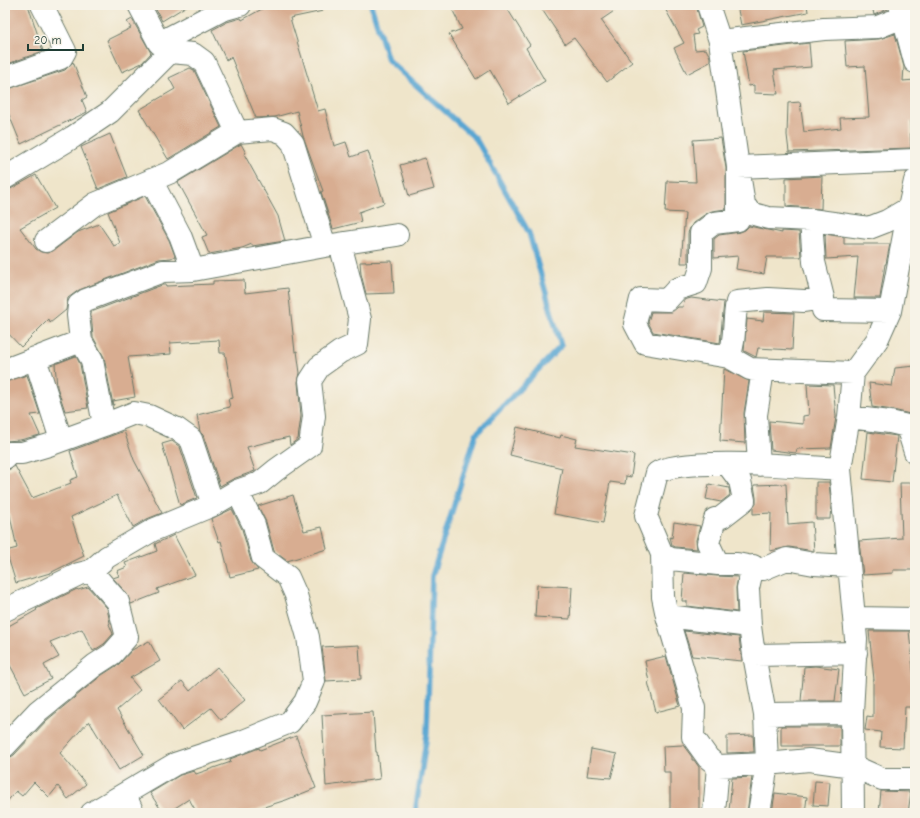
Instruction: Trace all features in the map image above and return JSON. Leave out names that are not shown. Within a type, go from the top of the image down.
[{"type":"street","points":[[5,78],[60,58],[65,51],[42,5]]},
{"type":"street","points":[[139,5],[164,48],[193,54],[204,62],[237,132]]},
{"type":"street","points":[[708,5],[720,41],[744,204],[750,213],[768,218],[811,220],[869,228],[887,221],[908,208]]},
{"type":"street","points":[[5,178],[73,137],[110,112],[164,48],[227,7]]},
{"type":"street","points":[[720,41],[824,30],[878,27],[901,11],[915,62]]},
{"type":"street","points":[[5,610],[79,574],[91,571],[107,557],[153,530],[213,505],[237,491],[260,483],[310,446],[314,416],[310,380],[319,367],[340,352],[357,344],[360,319],[293,143],[284,133],[273,129],[237,132],[171,172],[95,204],[46,240]]},
{"type":"street","points":[[738,167],[915,160]]},
{"type":"street","points":[[738,167],[738,220],[714,223],[701,233],[701,268],[696,282],[677,289],[667,300],[641,298],[635,324],[645,343],[729,357],[750,369],[853,373]]},
{"type":"street","points":[[151,180],[180,236],[193,270]]},
{"type":"street","points":[[853,813],[852,713],[856,639],[840,469],[849,417],[853,373],[877,340],[890,310],[908,208],[915,181]]},
{"type":"street","points":[[811,220],[814,262],[823,298],[823,310],[890,310]]},
{"type":"street","points":[[104,425],[92,360],[81,341],[78,315],[79,305],[86,300],[163,271],[193,270],[397,235]]},
{"type":"street","points":[[729,357],[732,351],[737,302],[768,299],[804,302],[823,298]]},
{"type":"street","points":[[5,370],[81,341]]},
{"type":"street","points":[[35,358],[61,440]]},
{"type":"street","points":[[759,465],[756,415],[763,370]]},
{"type":"street","points":[[6,451],[22,453],[104,425],[134,413],[148,416],[177,430],[191,439],[213,505]]},
{"type":"street","points":[[849,417],[890,422],[907,426],[914,444]]},
{"type":"street","points":[[840,469],[759,465],[686,464],[661,469],[657,472],[646,516],[662,554],[663,597],[667,616],[694,708],[693,737],[708,758],[718,766],[767,764],[809,760],[853,766],[882,778],[915,780]]},
{"type":"street","points":[[718,564],[708,543],[715,519],[722,517],[744,500],[740,481],[728,465]]},
{"type":"street","points":[[92,813],[129,804],[175,764],[241,742],[290,722],[305,702],[314,681],[308,637],[296,595],[288,577],[263,558],[254,525],[237,491]]},
{"type":"street","points":[[662,554],[671,559],[718,564],[737,564],[763,569],[787,559],[814,564],[849,566]]},
{"type":"street","points":[[753,566],[748,588],[750,626],[765,714],[767,764],[759,813]]},
{"type":"street","points":[[6,743],[38,712],[95,664],[112,654],[127,637],[118,602],[91,571]]},
{"type":"street","points":[[667,616],[750,626]]},
{"type":"street","points":[[854,618],[915,619]]},
{"type":"street","points":[[754,655],[856,653]]},
{"type":"street","points":[[765,714],[852,713]]},
{"type":"street","points":[[714,813],[718,766]]},
{"type":"building","points":[[5,5],[28,5],[43,51],[5,65]]},
{"type":"building","points":[[188,5],[162,21],[154,6]]},
{"type":"building","points":[[269,5],[322,5],[323,11],[290,18],[318,111],[325,109],[334,146],[346,142],[351,157],[368,151],[384,203],[359,212],[361,222],[333,229],[321,192],[323,191],[303,136],[297,111],[275,117],[256,118],[231,57],[226,60],[212,30],[227,22],[241,18],[242,20]]},
{"type":"building","points":[[450,5],[505,5],[530,45],[526,48],[545,81],[509,103],[490,70],[476,79],[449,34],[462,29]]},
{"type":"building","points":[[539,5],[623,5],[601,20],[632,62],[607,82],[574,38],[565,44]]},
{"type":"building","points":[[663,5],[696,5],[702,27],[696,30],[698,34],[693,35],[695,50],[706,49],[710,57],[710,62],[687,74],[674,48],[684,43]]},
{"type":"building","points":[[737,5],[807,5],[808,12],[741,25]]},
{"type":"building","points":[[872,5],[888,5],[888,9],[874,15]]},
{"type":"building","points":[[132,19],[151,53],[142,63],[122,72],[107,40],[131,28],[127,22]]},
{"type":"building","points":[[895,34],[904,67],[903,81],[915,80],[914,122],[910,122],[911,148],[789,152],[787,135],[788,103],[800,102],[804,132],[841,128],[840,118],[869,117],[865,66],[847,67],[845,41],[879,39]]},
{"type":"building","points":[[809,43],[811,67],[774,70],[778,94],[754,93],[754,85],[749,86],[743,51]]},
{"type":"building","points":[[73,62],[87,97],[82,100],[87,112],[21,144],[5,105],[5,90],[65,70]]},
{"type":"building","points":[[190,68],[194,70],[221,127],[168,159],[139,110],[175,89],[169,78]]},
{"type":"building","points":[[110,134],[127,177],[98,189],[81,147]]},
{"type":"building","points":[[721,138],[726,168],[726,209],[707,213],[693,223],[688,233],[688,263],[681,263],[685,213],[665,212],[667,181],[696,182],[693,140]]},
{"type":"building","points":[[241,144],[246,153],[244,154],[278,216],[285,241],[252,246],[252,244],[242,248],[209,254],[202,237],[207,235],[178,182]]},
{"type":"building","points":[[425,158],[434,189],[409,196],[400,165]]},
{"type":"building","points":[[36,175],[55,208],[20,228],[36,249],[41,252],[47,253],[53,251],[78,232],[99,224],[114,246],[120,243],[108,212],[145,196],[169,240],[175,256],[171,258],[159,259],[79,290],[68,298],[66,310],[50,323],[49,319],[21,347],[5,330],[5,192]]},
{"type":"building","points":[[822,176],[821,209],[786,206],[786,178]]},
{"type":"building","points":[[749,226],[782,233],[782,231],[799,232],[801,257],[767,257],[764,274],[736,269],[738,256],[714,258],[714,239],[719,235],[740,232]]},
{"type":"building","points":[[825,234],[844,237],[844,244],[890,244],[885,264],[880,298],[854,298],[858,257],[826,259]]},
{"type":"building","points":[[392,261],[394,293],[366,294],[361,274],[360,262]]},
{"type":"building","points":[[244,280],[245,293],[288,288],[295,352],[297,351],[300,373],[298,382],[301,416],[298,439],[290,445],[289,437],[247,447],[255,471],[233,479],[220,486],[203,435],[200,432],[197,415],[230,407],[228,399],[233,398],[225,353],[220,353],[219,340],[170,343],[171,354],[128,357],[135,397],[113,401],[113,405],[104,357],[93,337],[91,312],[162,285],[213,284],[213,281]]},
{"type":"building","points":[[691,298],[724,302],[720,343],[653,332],[648,322],[651,312],[672,312],[678,307],[683,307],[684,300]]},
{"type":"building","points":[[764,312],[794,313],[792,350],[758,348],[756,357],[744,351],[747,319],[763,321]]},
{"type":"building","points":[[76,356],[80,364],[88,408],[65,411],[57,387],[55,364]]},
{"type":"building","points":[[915,366],[915,417],[910,414],[893,410],[872,407],[869,383],[892,386],[895,368]]},
{"type":"building","points":[[724,369],[749,381],[744,413],[745,443],[720,441]]},
{"type":"building","points":[[27,375],[40,414],[31,415],[40,435],[20,440],[5,441],[5,382]]},
{"type":"building","points":[[807,384],[833,385],[836,417],[831,448],[797,449],[796,453],[771,450],[769,421],[803,424],[803,416],[809,415]]},
{"type":"building","points":[[517,427],[560,438],[561,435],[577,439],[575,446],[634,455],[631,477],[626,476],[625,484],[610,482],[603,523],[554,514],[562,468],[510,455]]},
{"type":"building","points":[[124,431],[134,460],[162,513],[133,527],[117,495],[71,517],[84,556],[50,573],[16,583],[6,551],[17,548],[5,493],[5,470],[15,466],[32,498],[71,483],[70,480],[78,477],[70,451]]},
{"type":"building","points":[[868,432],[897,436],[892,482],[863,479]]},
{"type":"building","points":[[172,441],[180,447],[197,498],[180,505],[162,444]]},
{"type":"building","points":[[816,482],[829,482],[831,504],[830,519],[816,519]]},
{"type":"building","points":[[900,483],[915,483],[915,570],[893,570],[893,573],[863,575],[859,541],[902,538]]},
{"type":"building","points":[[709,484],[729,488],[730,495],[721,502],[706,499]]},
{"type":"building","points":[[786,484],[788,524],[812,522],[814,551],[789,547],[770,551],[771,513],[753,514],[753,508],[756,504],[754,485]]},
{"type":"building","points":[[293,495],[304,531],[322,527],[327,549],[287,561],[274,551],[266,522],[258,506]]},
{"type":"building","points":[[232,509],[242,529],[251,561],[258,570],[230,577],[221,541],[219,542],[211,519]]},
{"type":"building","points":[[674,522],[700,526],[696,540],[697,549],[675,547],[672,545],[670,537],[672,538]]},
{"type":"building","points":[[174,535],[195,575],[157,589],[159,593],[131,604],[127,594],[113,578],[119,576],[117,571],[127,567],[125,563],[157,551],[155,544]]},
{"type":"building","points":[[684,573],[738,577],[736,588],[737,612],[687,606],[687,601],[682,601]]},
{"type":"building","points":[[537,585],[572,587],[570,619],[535,617]]},
{"type":"building","points":[[88,587],[107,608],[109,624],[113,634],[104,644],[93,651],[82,629],[50,642],[59,657],[44,665],[51,679],[25,693],[5,656],[5,628],[37,610],[36,609],[77,589]]},
{"type":"building","points":[[684,631],[739,637],[742,661],[692,656]]},
{"type":"building","points":[[869,631],[909,631],[915,679],[915,707],[905,707],[903,748],[880,747],[881,732],[865,730],[867,716],[873,717],[874,680]]},
{"type":"building","points":[[149,641],[160,661],[130,678],[140,690],[117,710],[144,755],[119,770],[89,721],[60,753],[86,784],[68,799],[58,786],[49,797],[34,782],[22,796],[16,791],[5,804],[5,758],[9,758],[14,755],[47,720],[102,675],[119,664],[132,650]]},
{"type":"building","points":[[359,645],[361,679],[326,681],[322,647]]},
{"type":"building","points":[[666,656],[680,706],[656,712],[648,682],[645,661]]},
{"type":"building","points":[[815,666],[839,669],[835,701],[801,701],[804,667]]},
{"type":"building","points":[[217,667],[245,700],[221,720],[211,708],[182,730],[159,699],[182,681],[190,691]]},
{"type":"building","points":[[373,712],[380,779],[326,786],[322,715]]},
{"type":"building","points":[[781,726],[840,726],[840,746],[781,746]]},
{"type":"building","points":[[753,735],[754,752],[727,753],[727,736]]},
{"type":"building","points":[[296,736],[316,788],[286,800],[245,813],[197,813],[189,799],[167,813],[163,813],[150,793],[180,775],[194,771],[196,774],[231,762],[230,759],[259,748],[260,750]]},
{"type":"building","points":[[683,745],[692,757],[692,760],[694,760],[699,767],[699,810],[670,810],[670,772],[664,772],[663,746]]},
{"type":"building","points":[[591,749],[617,754],[611,778],[587,776]]},
{"type":"building","points":[[752,777],[747,813],[729,811],[732,778]]},
{"type":"building","points":[[815,781],[830,782],[828,806],[813,805]]},
{"type":"building","points":[[881,791],[911,792],[908,813],[879,813]]},
{"type":"building","points":[[775,793],[807,797],[805,813],[772,813]]},
{"type":"waterway","points":[[371,5],[388,60],[476,139],[529,233],[561,346],[476,434],[432,576],[427,734],[415,813]]}]
